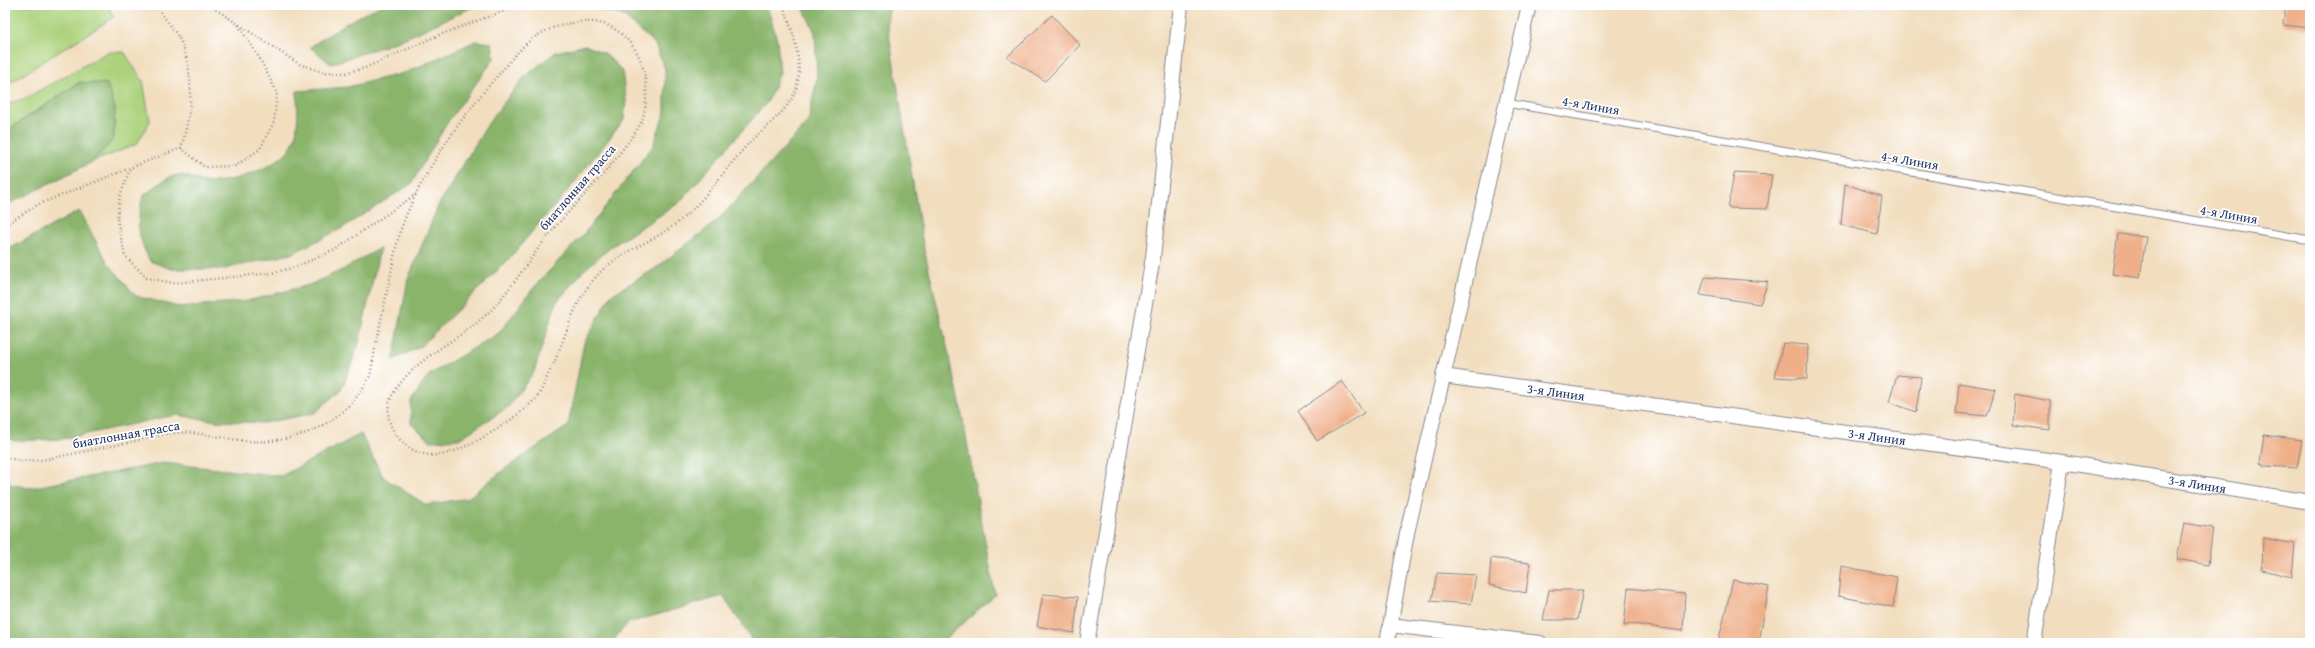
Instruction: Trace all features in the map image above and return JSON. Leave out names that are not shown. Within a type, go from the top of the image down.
[{"type":"street","points":[[1087,643],[1153,257],[1181,5]]},
{"type":"street","points":[[1387,643],[1407,533],[1529,5]]},
{"type":"street","name":"3-я Линия","points":[[1443,376],[2062,462],[2310,502]]},
{"type":"street","points":[[2034,643],[2062,462]]},
{"type":"street","points":[[1390,625],[1540,643]]},
{"type":"lane","name":"4-я Линия","points":[[1506,103],[2310,240]]},
{"type":"path","points":[[156,5],[183,46],[191,89],[187,127],[181,148]]},
{"type":"path","points":[[209,5],[236,21],[299,64],[323,72],[345,73],[366,68],[439,34],[520,5]]},
{"type":"path","name":"биатлонная трасса","points":[[5,458],[20,461],[42,460],[174,433],[199,433],[246,441],[272,442],[292,438],[331,422],[348,408],[361,393],[370,376],[400,232],[416,194],[459,125],[488,87],[533,39],[546,31],[583,21],[598,22],[613,27],[636,49],[643,64],[646,82],[644,113],[638,129],[607,172],[554,228],[490,311],[419,364],[398,386],[390,399],[387,410],[390,425],[397,437],[409,449],[418,454],[433,456],[448,454],[494,432],[537,396],[558,355],[571,318],[584,292],[597,274],[617,258],[664,232],[681,220],[699,203],[747,144],[788,104],[796,88],[798,66],[794,37],[783,5]]},
{"type":"path","points":[[181,148],[205,167],[235,166],[260,149],[274,122],[277,93],[260,59],[236,21]]},
{"type":"path","points":[[5,225],[39,204],[181,148]]},
{"type":"path","points":[[130,169],[120,196],[118,219],[125,256],[147,278],[174,283],[272,273],[295,267],[335,250],[416,194]]},
{"type":"green space","points":[[5,5],[107,5],[114,17],[5,86]]},
{"type":"green space","points":[[382,5],[477,5],[399,41],[331,64],[310,47],[348,22]]},
{"type":"green space","points":[[593,5],[767,5],[777,40],[780,73],[768,101],[679,203],[611,247],[583,271],[556,303],[534,372],[508,407],[459,439],[431,441],[411,424],[411,401],[429,375],[499,333],[535,286],[583,235],[653,146],[665,112],[665,69],[655,44],[622,15],[596,9]]},
{"type":"green space","points":[[802,5],[890,5],[887,22],[923,245],[958,393],[995,595],[941,643],[754,643],[723,596],[628,623],[611,643],[5,643],[5,483],[29,488],[164,463],[281,476],[361,434],[383,477],[426,505],[468,498],[506,468],[568,426],[584,343],[611,295],[656,268],[717,221],[808,122],[817,78],[815,33]]},
{"type":"green space","points":[[476,41],[492,43],[494,59],[449,120],[411,184],[339,230],[291,254],[224,269],[171,269],[150,261],[140,237],[139,214],[143,196],[163,181],[172,176],[180,175],[205,182],[219,182],[242,177],[267,167],[286,153],[295,139],[298,111],[297,91],[348,87],[407,72]]},
{"type":"green space","points":[[585,45],[606,54],[622,71],[626,100],[624,120],[569,189],[506,262],[421,346],[393,360],[408,279],[439,204],[491,119],[525,76],[556,52]]},
{"type":"green space","points":[[108,52],[124,52],[143,81],[150,121],[137,144],[92,162],[114,139],[80,82],[11,128],[5,129],[5,104],[26,98]]},
{"type":"green space","points":[[80,82],[107,84],[115,108],[114,139],[92,162],[5,206],[5,129],[11,128]]},
{"type":"green space","points":[[79,211],[108,263],[136,296],[179,307],[247,301],[309,285],[344,269],[380,248],[359,343],[342,389],[315,413],[264,423],[216,421],[176,415],[62,439],[15,441],[5,437],[5,251]]},
{"type":"building","points":[[2286,5],[2310,5],[2310,28],[2283,25]]},
{"type":"building","points":[[1052,15],[1080,45],[1045,81],[1007,57]]},
{"type":"building","points":[[1734,173],[1772,175],[1767,209],[1728,208]]},
{"type":"building","points":[[1845,184],[1882,196],[1877,234],[1841,225]]},
{"type":"building","points":[[2118,234],[2146,236],[2140,278],[2112,274]]},
{"type":"building","points":[[1705,277],[1768,282],[1760,304],[1700,295]]},
{"type":"building","points":[[1783,343],[1808,345],[1807,379],[1775,377]]},
{"type":"building","points":[[1897,375],[1921,377],[1916,412],[1889,402]]},
{"type":"building","points":[[1342,381],[1364,413],[1317,441],[1298,411]]},
{"type":"building","points":[[1959,383],[1996,389],[1987,416],[1956,413]]},
{"type":"building","points":[[2015,394],[2050,401],[2050,430],[2013,425]]},
{"type":"building","points":[[2264,435],[2302,440],[2297,468],[2265,466],[2260,463]]},
{"type":"building","points":[[2184,523],[2213,528],[2208,565],[2177,559]]},
{"type":"building","points":[[2263,538],[2295,544],[2292,577],[2262,570]]},
{"type":"building","points":[[1491,558],[1530,563],[1526,593],[1489,585]]},
{"type":"building","points":[[1841,566],[1897,577],[1893,607],[1838,596]]},
{"type":"building","points":[[1437,573],[1476,575],[1471,604],[1429,601],[1432,600]]},
{"type":"building","points":[[1733,580],[1769,587],[1759,643],[1718,643]]},
{"type":"building","points":[[1628,588],[1685,594],[1683,631],[1631,624],[1624,626]]},
{"type":"building","points":[[1549,590],[1583,590],[1577,620],[1543,620]]},
{"type":"building","points":[[1043,594],[1078,597],[1074,633],[1037,626]]}]
